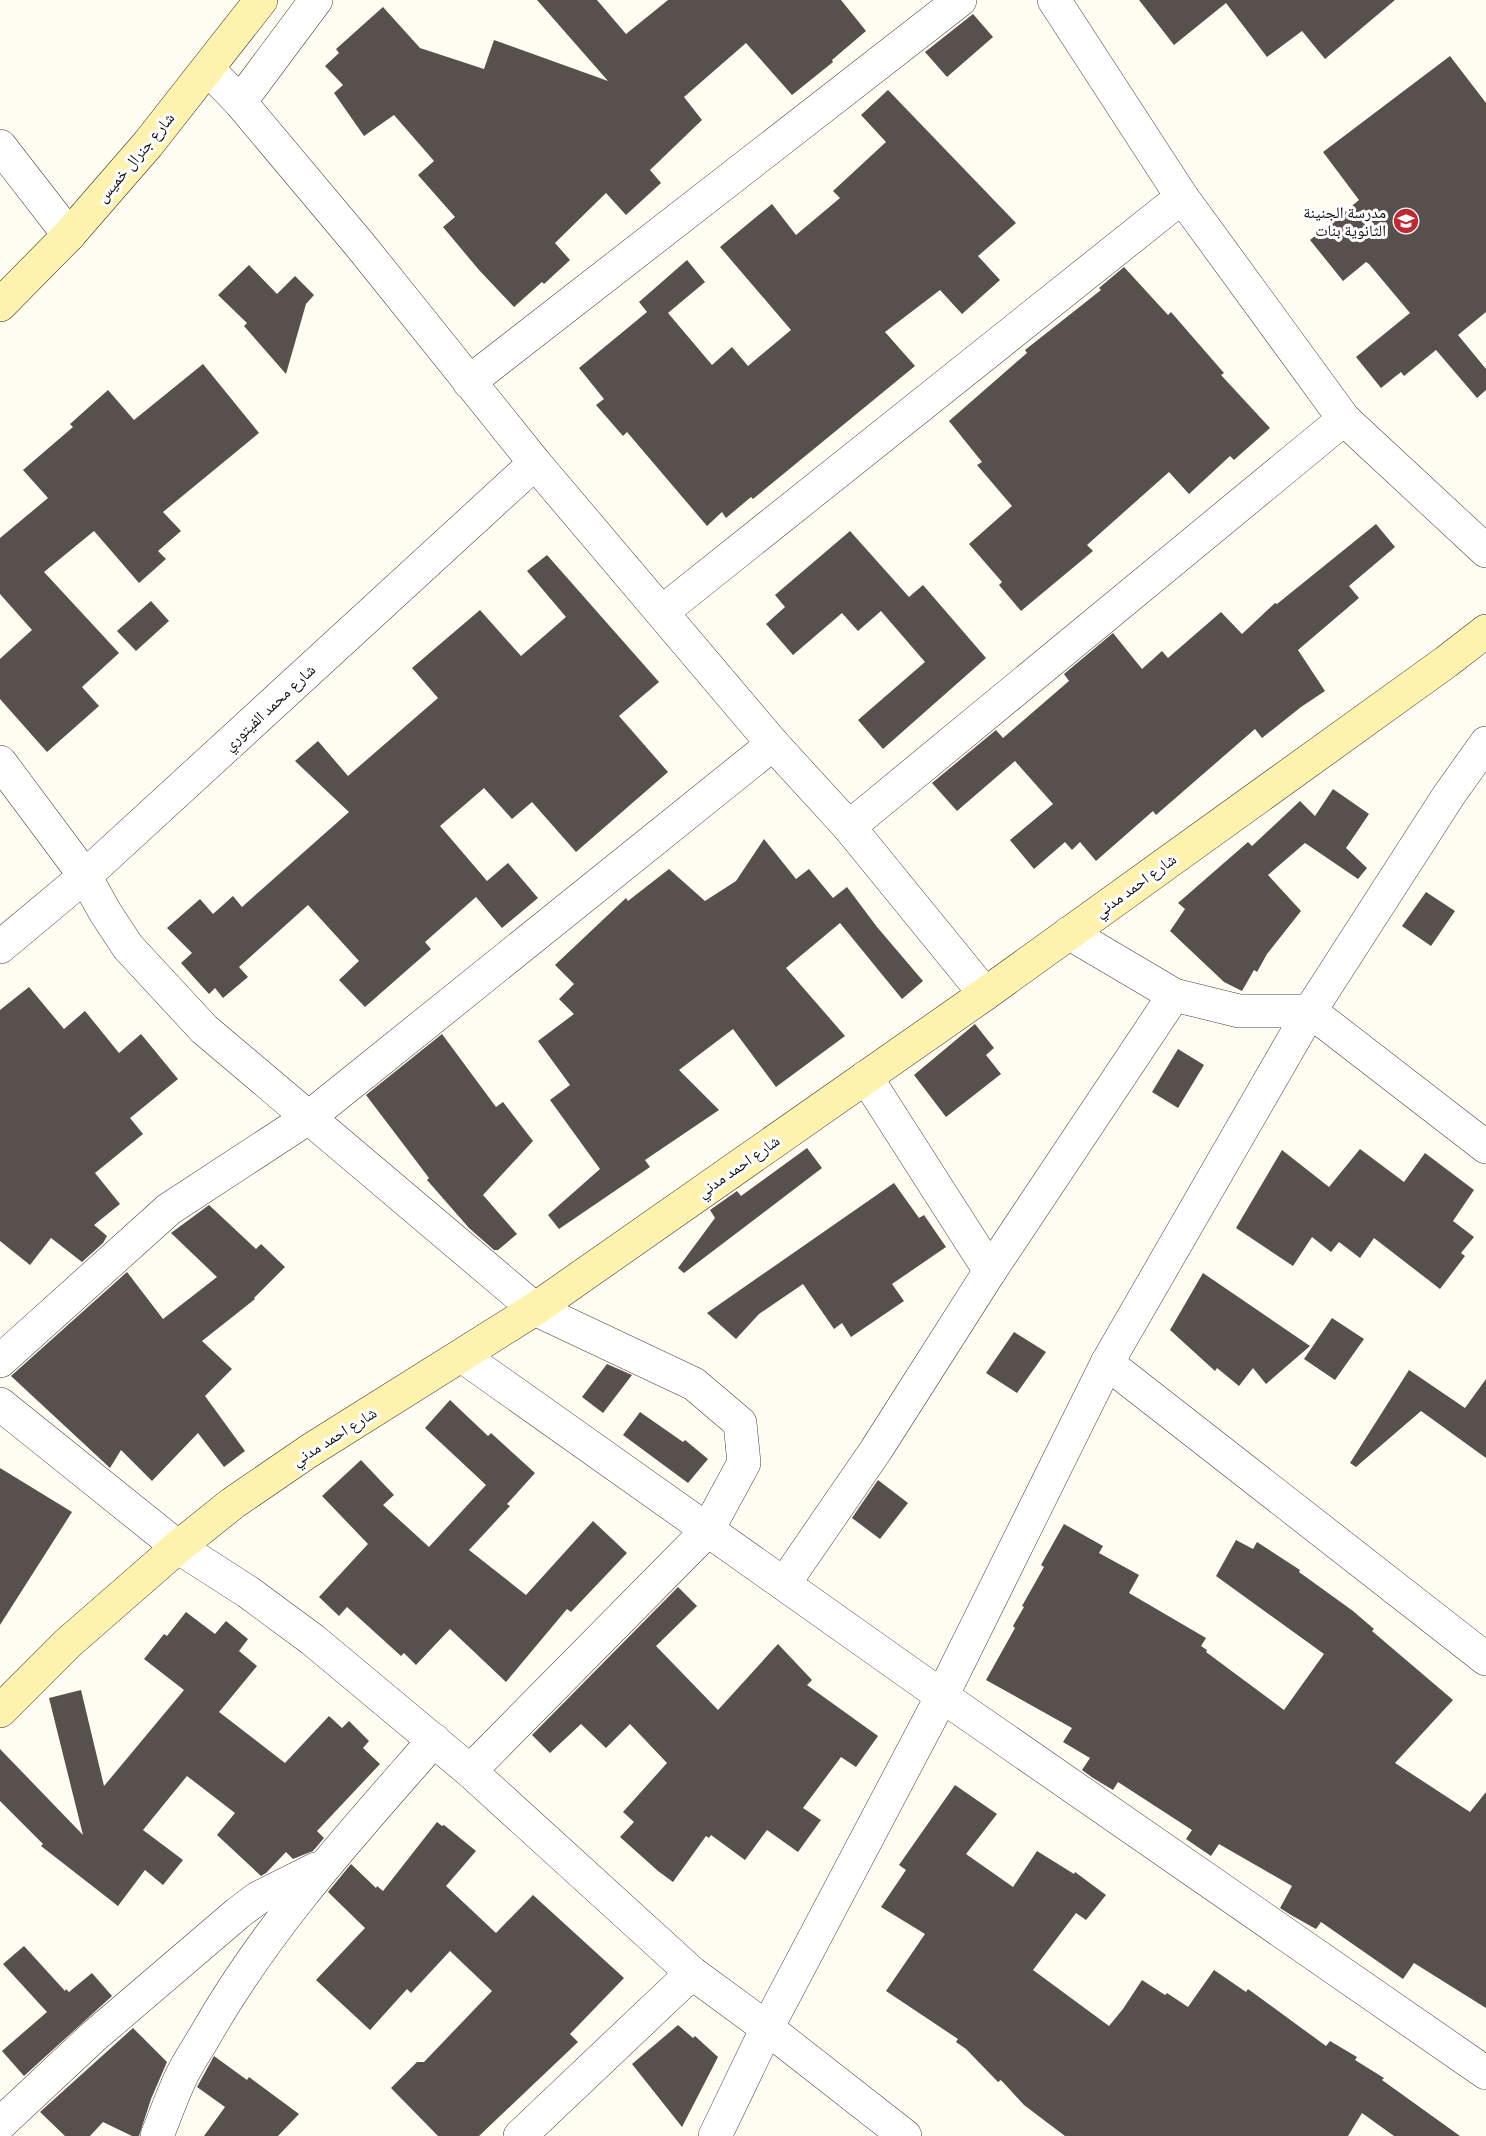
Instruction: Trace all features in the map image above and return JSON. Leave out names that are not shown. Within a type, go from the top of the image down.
[{"type":"street","name":"شارع جنرال خميس","points":[[0,305],[69,235],[148,144],[261,0]]},
{"type":"street","points":[[240,102],[316,0]]},
{"type":"street","points":[[469,381],[960,0]]},
{"type":"street","points":[[1054,0],[1182,197],[1344,419],[1486,551]]},
{"type":"street","points":[[208,69],[240,102],[360,245],[535,464],[773,744],[849,827],[985,994]]},
{"type":"street","points":[[0,146],[69,235]]},
{"type":"street","points":[[662,612],[1182,197]]},
{"type":"street","points":[[849,827],[1344,419]]},
{"type":"street","name":"شارع محمد الفيتوري","points":[[0,947],[85,876],[535,464]]},
{"type":"street","name":"شارع احمد مدني","points":[[0,1711],[68,1642],[233,1503],[309,1451],[535,1309],[985,994],[1486,631]]},
{"type":"street","points":[[715,2136],[767,2028],[942,1696],[1107,1363],[1310,1011],[1449,795],[1486,743]]},
{"type":"street","points":[[0,1361],[169,1209],[308,1118],[773,744]]},
{"type":"street","points":[[0,762],[85,876],[128,947],[154,978],[204,1029],[535,1309],[694,1384],[740,1422],[744,1463],[707,1531],[470,1771]]},
{"type":"street","points":[[1069,933],[1174,995],[1239,1011],[1310,1011],[1486,1148]]},
{"type":"street","points":[[784,1584],[876,1450],[990,1271],[1174,995]]},
{"type":"street","points":[[866,1077],[990,1271]]},
{"type":"street","points":[[462,1356],[942,1696],[1486,2073]]},
{"type":"street","points":[[1107,1363],[1486,1659]]},
{"type":"street","points":[[0,1404],[178,1547],[248,1592],[314,1640],[470,1771],[692,1973],[767,2028],[905,2136]]},
{"type":"street","points":[[157,2136],[181,2077],[221,2007],[284,1916],[434,1740]]},
{"type":"street","points":[[0,2124],[93,2037],[238,1913],[258,1898],[326,1864]]},
{"type":"street","points":[[520,2136],[692,1973]]},
{"type":"building","points":[[537,0],[597,0],[626,34],[668,0],[841,0],[866,31],[832,60],[833,62],[792,95],[746,43],[684,97],[702,120],[650,170],[661,183],[626,215],[606,193],[555,243],[570,260],[514,307],[443,227],[455,217],[418,175],[434,161],[394,115],[364,136],[334,93],[343,85],[325,66],[339,53],[336,49],[383,7],[420,48],[484,69],[494,40],[608,81]]},
{"type":"building","points":[[1139,0],[1395,0],[1325,59],[1302,31],[1267,57],[1226,3],[1174,45]]},
{"type":"building","points":[[973,14],[993,37],[947,77],[925,52]]},
{"type":"building","points":[[1450,56],[1486,103],[1486,312],[1458,335],[1486,369],[1486,390],[1477,398],[1436,350],[1404,376],[1401,372],[1381,388],[1356,357],[1410,313],[1369,264],[1366,262],[1343,281],[1310,240],[1359,200],[1323,152]]},
{"type":"building","points":[[888,90],[1016,223],[978,256],[1000,280],[962,314],[940,290],[885,332],[915,366],[753,499],[751,497],[726,518],[722,512],[707,526],[627,432],[623,436],[596,405],[604,399],[579,368],[647,312],[639,302],[687,260],[705,282],[668,313],[712,365],[732,347],[748,366],[791,330],[720,247],[772,204],[796,235],[840,198],[833,191],[886,142],[861,115]]},
{"type":"building","points":[[249,265],[277,294],[295,276],[314,295],[306,304],[286,374],[244,326],[247,323],[218,295]]},
{"type":"building","points":[[1124,267],[1168,315],[1171,312],[1224,373],[1221,375],[1270,428],[1234,460],[1230,456],[1189,494],[1169,472],[1087,545],[1093,551],[1021,611],[999,585],[1002,582],[969,544],[1012,506],[977,465],[982,462],[949,421],[1027,353],[1025,350],[1101,290],[1099,288]]},
{"type":"building","points":[[203,364],[259,433],[163,512],[181,531],[158,551],[166,559],[139,583],[94,531],[44,572],[119,653],[82,687],[99,706],[47,752],[0,699],[0,659],[32,630],[0,594],[0,538],[48,498],[23,470],[73,427],[70,424],[108,390],[134,420]]},
{"type":"building","points":[[1376,524],[1395,547],[1349,586],[1359,598],[1298,650],[1325,691],[1262,738],[1255,729],[1156,815],[1153,811],[1096,861],[1080,842],[1072,850],[1065,842],[1034,869],[1010,840],[1053,804],[1015,761],[957,811],[932,783],[996,730],[1003,738],[1069,681],[1064,674],[1113,633],[1142,669],[1162,651],[1168,658],[1221,612],[1242,634],[1275,603],[1277,604]]},
{"type":"building","points":[[850,531],[909,597],[923,585],[986,658],[883,749],[858,720],[925,662],[881,611],[858,631],[842,613],[793,655],[766,624],[785,607],[775,595]]},
{"type":"building","points":[[547,555],[659,682],[619,716],[668,772],[576,852],[532,802],[512,819],[484,788],[440,826],[487,881],[508,863],[538,898],[502,928],[476,897],[425,942],[431,949],[365,1007],[339,980],[359,961],[308,905],[239,967],[248,977],[223,998],[215,988],[209,994],[181,963],[192,953],[167,928],[200,899],[213,914],[233,896],[242,907],[349,812],[295,761],[318,741],[348,776],[438,698],[412,668],[480,610],[521,656],[566,617],[527,571]]},
{"type":"building","points":[[151,601],[169,621],[136,651],[117,631]]},
{"type":"building","points":[[1333,789],[1369,814],[1346,848],[1367,868],[1358,879],[1305,843],[1268,875],[1301,911],[1267,954],[1257,972],[1254,970],[1242,991],[1224,982],[1170,931],[1185,909],[1178,903],[1248,842],[1252,846],[1300,801],[1315,816]]},
{"type":"building","points":[[764,839],[796,879],[809,869],[833,898],[847,887],[877,927],[923,981],[902,999],[840,923],[786,968],[845,1036],[776,1087],[733,1029],[679,1070],[719,1110],[645,1160],[650,1167],[559,1229],[548,1215],[600,1169],[550,1100],[570,1085],[538,1041],[574,1014],[559,999],[574,984],[555,965],[626,898],[628,901],[669,869],[705,901],[736,881]]},
{"type":"building","points":[[1426,892],[1455,911],[1431,946],[1402,926]]},
{"type":"building","points":[[29,987],[64,1029],[85,1011],[119,1053],[141,1034],[178,1079],[130,1118],[143,1134],[95,1173],[120,1204],[94,1225],[107,1236],[103,1243],[82,1262],[51,1238],[30,1265],[0,1241],[0,1010]]},
{"type":"building","points":[[975,1024],[994,1048],[986,1055],[1001,1074],[946,1117],[914,1075]]},
{"type":"building","points":[[442,1034],[496,1107],[503,1102],[533,1141],[483,1195],[517,1234],[498,1250],[494,1250],[469,1228],[427,1180],[429,1178],[366,1095]]},
{"type":"building","points":[[1178,1049],[1204,1065],[1178,1108],[1152,1092]]},
{"type":"building","points":[[807,1148],[822,1168],[684,1273],[678,1268],[715,1218],[710,1210],[737,1191],[741,1196]]},
{"type":"building","points":[[1360,1149],[1404,1182],[1425,1153],[1474,1190],[1453,1221],[1474,1237],[1461,1253],[1465,1256],[1440,1289],[1374,1238],[1360,1258],[1339,1242],[1331,1252],[1312,1237],[1293,1266],[1236,1228],[1282,1150],[1329,1187]]},
{"type":"building","points":[[894,1183],[919,1218],[924,1215],[946,1247],[892,1284],[904,1301],[851,1337],[842,1323],[834,1329],[803,1284],[759,1314],[736,1339],[707,1313]]},
{"type":"building","points":[[209,1205],[256,1249],[261,1244],[285,1267],[255,1299],[202,1341],[232,1369],[205,1396],[245,1451],[224,1467],[198,1433],[152,1481],[121,1450],[110,1468],[11,1376],[127,1272],[163,1319],[217,1277],[171,1233]]},
{"type":"building","points":[[1203,1273],[1310,1346],[1266,1384],[1253,1368],[1239,1386],[1217,1368],[1215,1371],[1170,1330]]},
{"type":"building","points":[[1332,1318],[1364,1339],[1335,1380],[1304,1359]]},
{"type":"building","points":[[1014,1332],[1046,1352],[1017,1393],[986,1373]]},
{"type":"building","points":[[607,1364],[632,1375],[603,1413],[582,1397]]},
{"type":"building","points":[[1409,1370],[1465,1408],[1486,1379],[1486,1458],[1421,1411],[1356,1467],[1350,1463]]},
{"type":"building","points":[[450,1400],[488,1436],[491,1433],[535,1473],[507,1504],[510,1506],[469,1550],[526,1595],[593,1521],[627,1553],[571,1612],[567,1609],[506,1682],[450,1629],[416,1665],[404,1653],[401,1656],[347,1607],[339,1616],[319,1597],[368,1544],[322,1496],[361,1460],[394,1495],[383,1505],[429,1547],[486,1485],[425,1428]]},
{"type":"building","points":[[640,1412],[683,1442],[685,1440],[708,1459],[688,1483],[623,1435]]},
{"type":"building","points":[[0,1468],[72,1512],[0,1625]]},
{"type":"building","points":[[878,1480],[908,1503],[880,1539],[852,1518]]},
{"type":"building","points":[[1064,1524],[1103,1546],[1099,1553],[1139,1575],[1129,1593],[1206,1638],[1201,1646],[1207,1650],[1206,1652],[1284,1710],[1324,1654],[1216,1576],[1236,1540],[1253,1549],[1257,1542],[1300,1570],[1299,1572],[1353,1611],[1374,1629],[1372,1631],[1453,1700],[1395,1763],[1470,1812],[1486,1792],[1486,2008],[1414,1963],[1403,1979],[1321,1922],[1316,1929],[1280,1908],[1292,1886],[1219,1844],[1211,1856],[1186,1839],[1192,1830],[1118,1782],[1113,1790],[1093,1778],[1082,1770],[1090,1758],[1063,1742],[1072,1728],[986,1680],[1015,1628],[1013,1626],[1024,1607],[1022,1606],[1044,1567],[1041,1565]]},
{"type":"building","points":[[678,1587],[697,1606],[656,1646],[718,1710],[778,1644],[812,1680],[807,1685],[878,1736],[856,1767],[841,1757],[803,1808],[821,1820],[798,1852],[767,1830],[745,1860],[711,1835],[709,1838],[706,1836],[673,1882],[620,1837],[634,1822],[623,1812],[667,1763],[630,1724],[606,1748],[581,1724],[550,1753],[532,1735]]},
{"type":"building","points":[[186,1612],[215,1634],[226,1621],[248,1639],[239,1651],[257,1666],[219,1712],[285,1763],[329,1716],[342,1728],[349,1721],[369,1741],[363,1748],[380,1764],[317,1831],[324,1838],[313,1851],[293,1859],[286,1852],[261,1876],[217,1835],[235,1813],[187,1776],[143,1830],[183,1860],[163,1885],[145,1870],[118,1906],[41,1846],[43,1844],[0,1801],[0,1749],[83,1835],[49,1698],[81,1690],[104,1786],[184,1690],[144,1659],[164,1634],[167,1636]]},
{"type":"building","points":[[955,1785],[997,1814],[966,1854],[1013,1887],[1037,1851],[1074,1874],[1075,1872],[1106,1895],[1086,1920],[1076,1913],[1033,1970],[1109,2026],[1142,1980],[1188,2007],[1214,1970],[1246,1992],[1248,1989],[1326,2046],[1330,2041],[1357,2057],[1355,2060],[1384,2078],[1382,2080],[1460,2136],[1394,2136],[1362,2113],[1348,2136],[1065,2136],[1024,2105],[1001,2080],[998,2082],[966,2049],[956,2042],[958,2039],[886,1991],[925,1934],[881,1907],[906,1870],[899,1865]]},
{"type":"building","points":[[437,1822],[476,1851],[446,1886],[496,1933],[533,1895],[624,1978],[570,2034],[578,2042],[479,2136],[438,2136],[391,2088],[417,2062],[424,2062],[492,1991],[450,1951],[411,1993],[407,1989],[370,2030],[316,1980],[365,1928],[328,1892],[351,1864],[376,1888],[377,1886],[383,1891]]},
{"type":"building","points":[[24,1946],[65,1991],[66,1989],[69,1992],[92,1973],[112,1996],[24,2076],[2,2051],[47,2012],[3,1964]]},
{"type":"building","points":[[678,2025],[693,2038],[695,2036],[718,2057],[682,2127],[632,2064]]},
{"type":"building","points":[[133,2028],[167,2062],[151,2099],[139,2136],[132,2136],[103,2122],[90,2136],[65,2136],[40,2112]]},
{"type":"building","points":[[214,2056],[247,2080],[249,2077],[299,2114],[278,2136],[204,2136],[225,2107],[197,2087]]},
{"type":"place","name":"مدرسة الجنينة الثانوية بنات","points":[[1406,221]]}]
